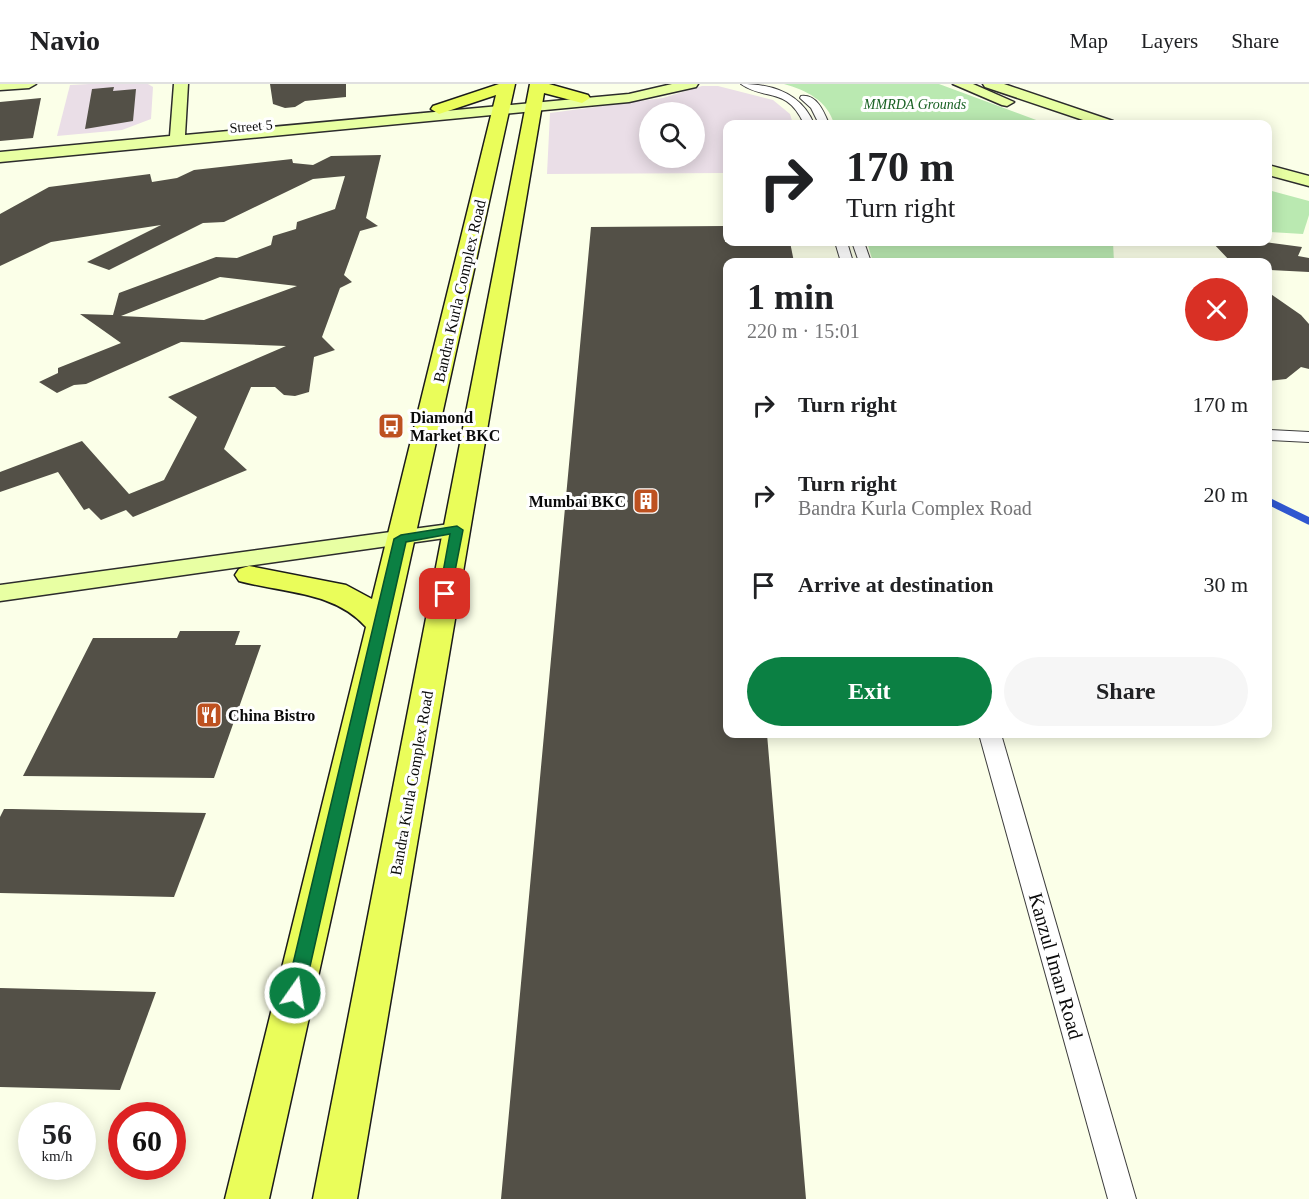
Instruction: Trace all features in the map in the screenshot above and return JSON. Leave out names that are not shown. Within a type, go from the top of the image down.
[{"type":"main road","points":[[536,95],[582,98]]},
{"type":"main road","name":"Bandra Kurla Complex Road","points":[[335,1199],[536,95]]},
{"type":"main road","points":[[439,109],[504,96]]},
{"type":"main road","name":"Bandra Kurla Complex Road","points":[[247,1199],[504,96]]},
{"type":"main road","points":[[249,575],[336,591],[364,607],[381,627]]},
{"type":"street","points":[[0,87],[29,84]]},
{"type":"street","points":[[178,137],[181,84]]},
{"type":"street","points":[[582,98],[647,90],[671,84]]},
{"type":"street","name":"Street 5","points":[[0,149],[178,137],[504,96],[653,95],[691,84]]},
{"type":"street","points":[[746,84],[776,92],[797,103],[807,120]]},
{"type":"street","points":[[769,84],[810,101],[822,120]]},
{"type":"street","points":[[960,84],[994,89],[1094,120]]},
{"type":"street","points":[[994,89],[1065,120]]},
{"type":"street","name":"Street 5","points":[[0,157],[439,109]]},
{"type":"street","points":[[1272,171],[1309,181]]},
{"type":"street","points":[[1272,184],[1309,194]]},
{"type":"street","points":[[1272,436],[1309,437]]},
{"type":"street","points":[[0,593],[455,539]]},
{"type":"street","points":[[0,609],[249,575],[399,547]]},
{"type":"street","name":"Kanzul Iman Road","points":[[991,738],[1122,1199]]},
{"type":"shaded area","points":[[148,84],[153,87],[151,119],[122,130],[57,136],[70,85]]},
{"type":"shaded area","points":[[702,86],[718,86],[773,100],[790,114],[792,120],[723,120],[723,173],[547,174],[550,113],[663,98]]},
{"type":"green space","name":"MMRDA Grounds","points":[[784,84],[939,84],[1036,120],[832,120],[821,103],[800,90]]},
{"type":"green space","points":[[1272,191],[1309,201],[1309,215],[1303,234],[1272,232]]},
{"type":"green space","points":[[868,246],[1113,246],[1114,258],[872,258]]},
{"type":"building","points":[[270,84],[346,84],[346,97],[305,101],[295,107],[285,108],[273,104]]},
{"type":"building","points":[[114,87],[113,91],[136,89],[133,121],[85,129],[92,89]]},
{"type":"building","points":[[41,98],[33,138],[0,141],[0,102]]},
{"type":"building","points":[[381,155],[366,218],[378,226],[360,231],[344,275],[352,282],[340,288],[322,337],[335,350],[314,357],[309,392],[295,396],[284,395],[275,387],[251,387],[224,449],[247,470],[133,517],[126,510],[101,520],[89,508],[84,510],[58,472],[0,492],[0,472],[82,441],[129,494],[164,480],[197,417],[168,397],[286,346],[181,342],[86,384],[74,385],[57,393],[39,382],[58,373],[58,368],[121,343],[80,314],[113,315],[119,293],[216,257],[237,258],[271,245],[273,236],[296,229],[297,222],[335,209],[345,176],[313,179],[224,222],[203,223],[109,270],[87,262],[161,225],[51,242],[0,266],[0,214],[49,187],[150,174],[152,182],[177,178],[194,170],[292,159],[293,163],[313,165],[331,156]],"holes":[[[220,277],[297,286],[204,320],[121,316]]]},
{"type":"building","name":"Mumbai BKC","points":[[723,226],[723,246],[791,246],[793,258],[723,258],[723,738],[767,738],[806,1199],[501,1199],[591,227]]},
{"type":"building","points":[[1272,243],[1302,247],[1298,256],[1309,258],[1309,272],[1272,270],[1272,258],[1227,258],[1216,246],[1272,246]]},
{"type":"building","points":[[1272,295],[1301,315],[1309,324],[1309,369],[1301,367],[1286,379],[1272,381]]},
{"type":"building","points":[[180,631],[240,631],[235,645],[261,645],[214,778],[23,776],[93,638],[177,638]]},
{"type":"building","points":[[4,809],[206,813],[174,897],[0,893],[0,817]]},
{"type":"building","points":[[0,988],[156,992],[120,1090],[0,1087]]},
{"type":"waterway","points":[[1272,503],[1309,521]]},
{"type":"place","name":"Diamond Market BKC","points":[[391,426]]},
{"type":"place","name":"Mumbai BKC","points":[[646,501]]},
{"type":"place","name":"China Bistro","points":[[209,715]]},
{"type":"route","points":[[295,993],[401,539],[457,530],[445,594]]}]
